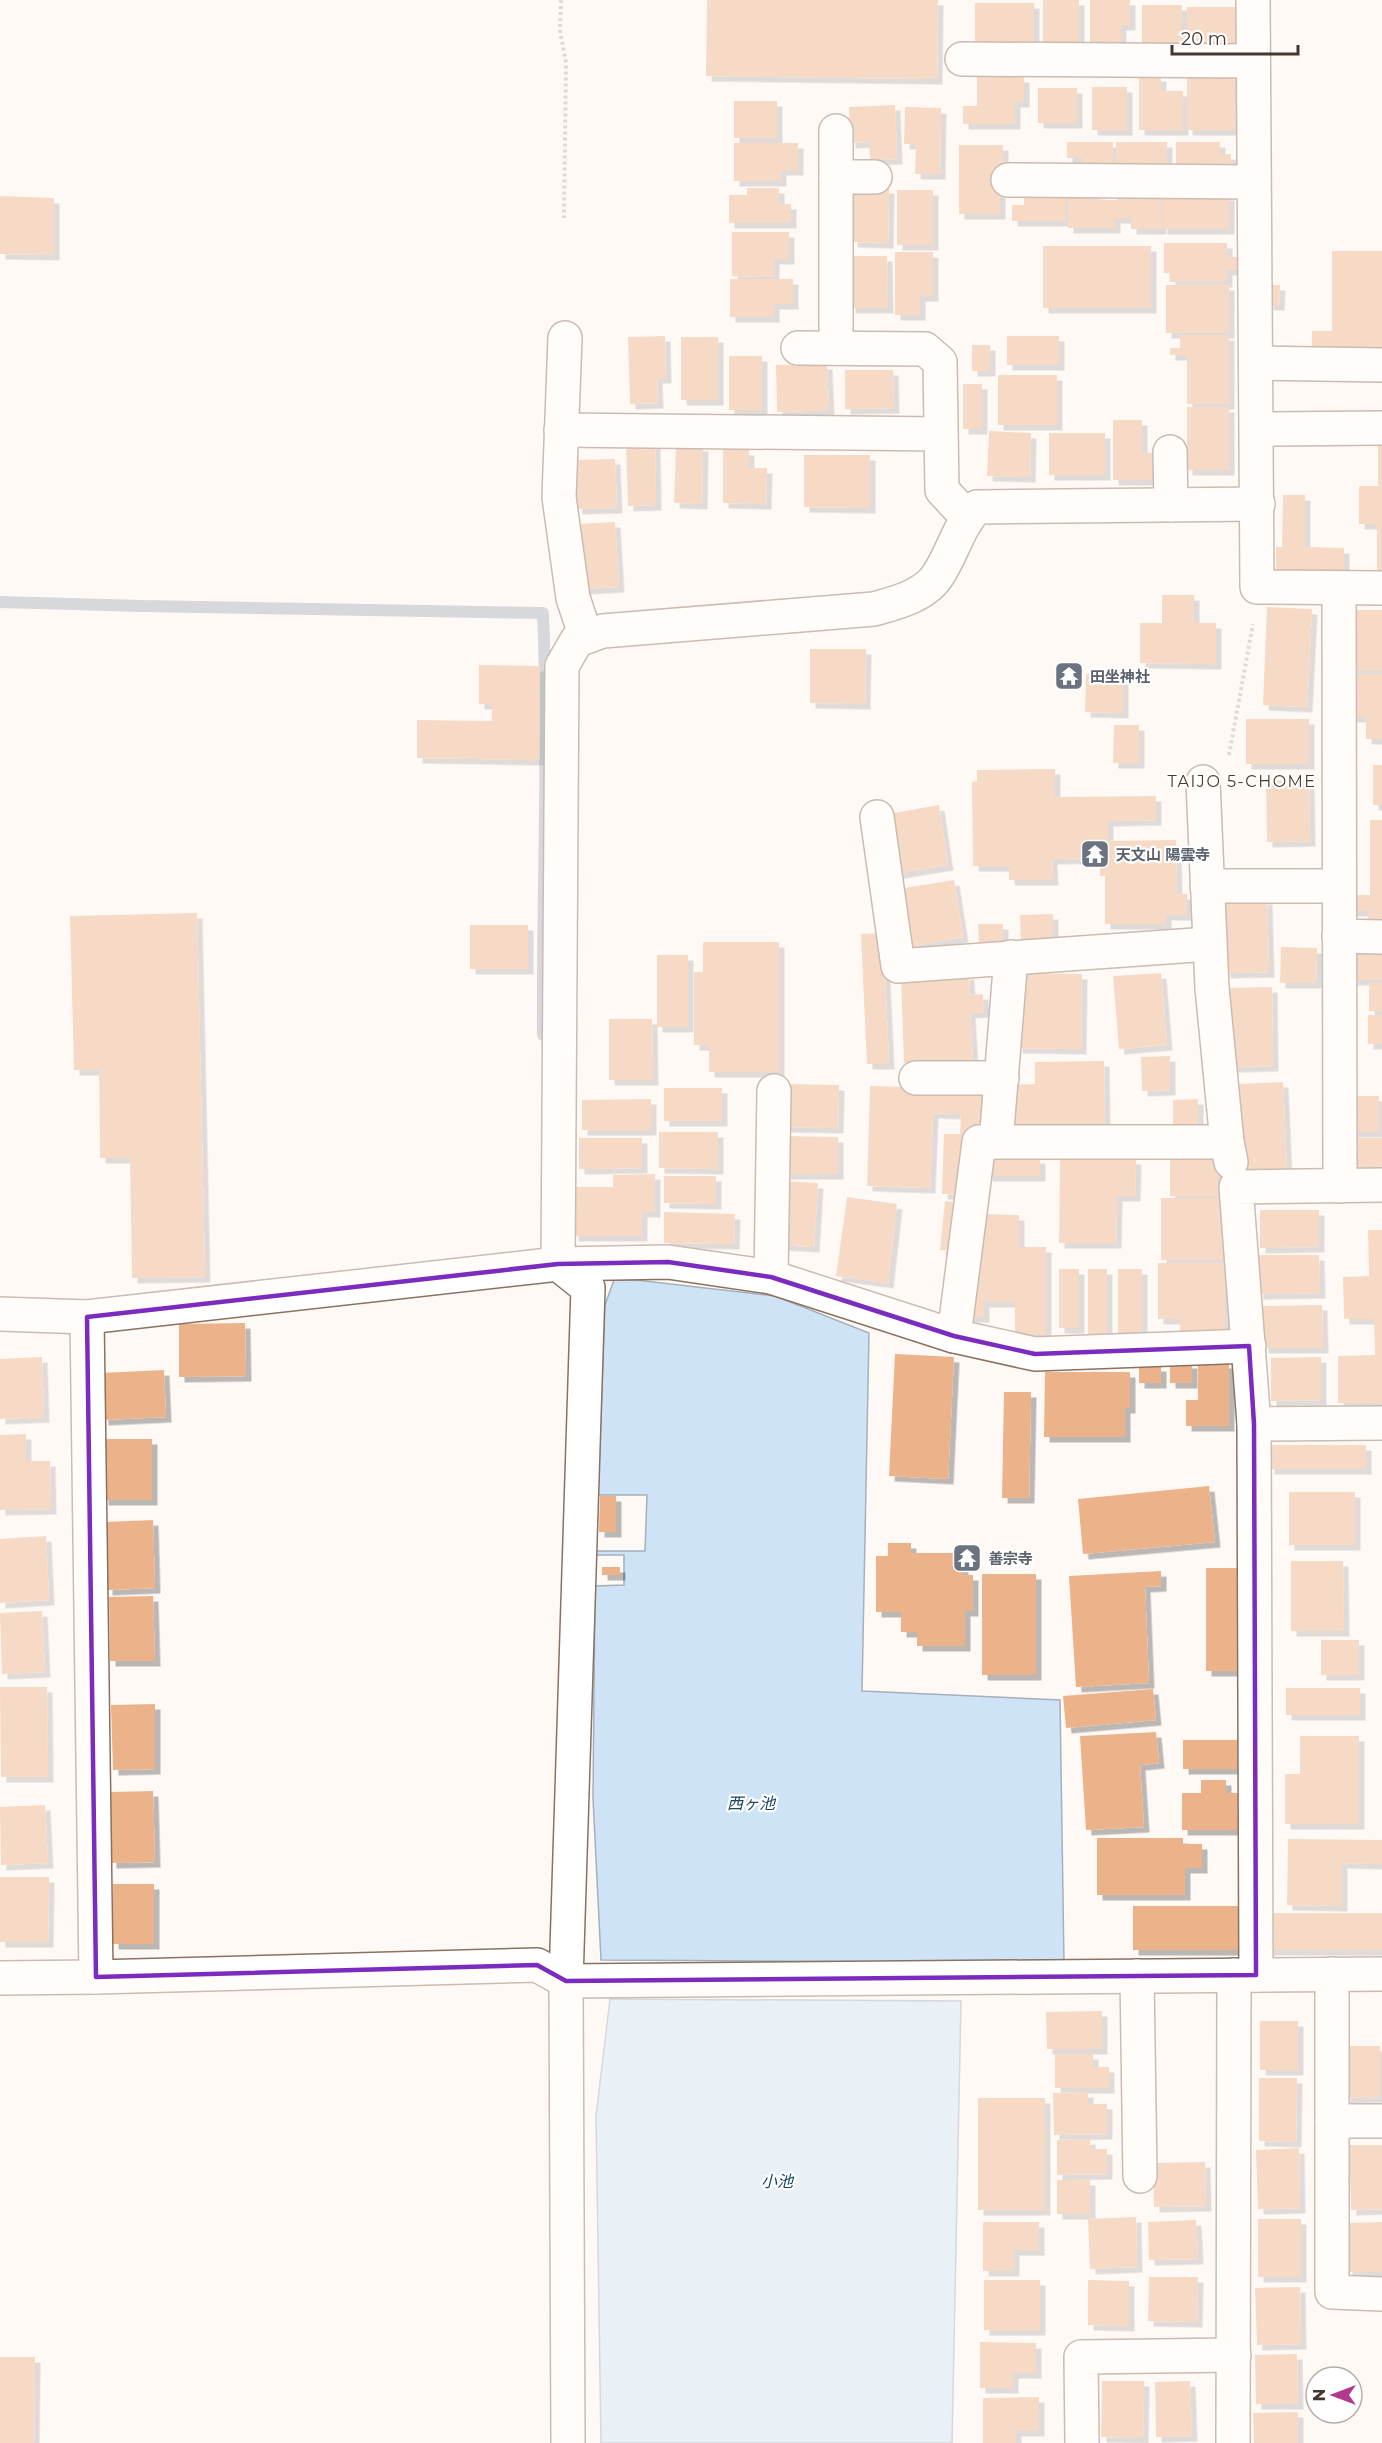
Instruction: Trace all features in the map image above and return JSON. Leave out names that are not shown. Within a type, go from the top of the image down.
[{"type":"street","points":[[1253,0],[1257,587],[1382,588]]},
{"type":"street","points":[[962,59],[1253,61]]},
{"type":"street","points":[[836,131],[836,348]]},
{"type":"street","points":[[836,177],[875,177]]},
{"type":"street","points":[[1008,180],[1254,183]]},
{"type":"street","points":[[565,338],[559,497],[573,598],[586,637]]},
{"type":"street","points":[[798,348],[926,349],[940,363],[942,490],[967,517]]},
{"type":"street","points":[[1256,363],[1382,365]]},
{"type":"street","points":[[1257,429],[1382,428]]},
{"type":"street","points":[[561,430],[940,434]]},
{"type":"street","points":[[1170,452],[1171,505]]},
{"type":"street","points":[[558,1264],[562,666],[577,640],[603,631],[874,609],[909,599],[938,577],[967,517],[977,507],[1258,504]]},
{"type":"street","points":[[1339,588],[1340,1186]]},
{"type":"street","points":[[1203,782],[1209,944],[1227,1142],[1236,1187],[1254,1424],[1245,1975],[1233,2443]]},
{"type":"street","points":[[877,816],[898,966],[1209,944]]},
{"type":"street","points":[[1207,886],[1338,886]]},
{"type":"street","points":[[1339,936],[1382,937]]},
{"type":"street","points":[[996,1142],[1011,957]]},
{"type":"street","points":[[916,1078],[1002,1078]]},
{"type":"street","points":[[771,1277],[774,1091]]},
{"type":"street","points":[[954,1336],[979,1142],[1227,1142]]},
{"type":"street","points":[[1236,1187],[1382,1185]]},
{"type":"street","points":[[0,1314],[87,1317],[558,1264],[668,1262],[771,1277],[954,1336],[1035,1354],[1249,1346]]},
{"type":"street","points":[[558,1264],[588,1288],[566,1981],[568,2443]]},
{"type":"street","points":[[87,1317],[96,1977]]},
{"type":"street","points":[[1254,1424],[1382,1423]]},
{"type":"street","points":[[0,1978],[537,1965],[566,1981],[1382,1974]]},
{"type":"street","points":[[1332,1974],[1332,2292],[1382,2294]]},
{"type":"street","points":[[1137,1976],[1140,2176]]},
{"type":"street","points":[[1332,2121],[1382,2121]]},
{"type":"street","points":[[1082,2443],[1081,2357],[1234,2355]]},
{"type":"path","points":[[561,0],[560,31],[566,63],[564,218]]},
{"type":"path","points":[[1203,782],[1225,782],[1257,603],[1257,587]]},
{"type":"highlighted area","points":[[668,1262],[771,1277],[954,1336],[1035,1354],[1249,1346],[1254,1424],[1256,1975],[566,1981],[537,1965],[96,1977],[87,1317],[558,1264]]},
{"type":"water","name":"西ヶ池","points":[[614,1280],[636,1280],[775,1296],[869,1333],[862,1691],[1060,1700],[1064,1963],[601,1960],[593,1798],[595,1586],[624,1585],[624,1555],[595,1555],[595,1551],[645,1551],[647,1495],[598,1495],[605,1305]]},
{"type":"water","name":"小池","points":[[610,1999],[961,2001],[952,2443],[601,2443],[596,2116]]},
{"type":"building","points":[[707,0],[938,0],[937,79],[706,76]]},
{"type":"building","points":[[1043,0],[1079,0],[1079,47],[1055,47],[1055,43],[1043,43]]},
{"type":"building","points":[[1090,0],[1130,0],[1130,25],[1121,25],[1121,46],[1090,46]]},
{"type":"building","points":[[975,3],[1034,3],[1034,50],[975,50]]},
{"type":"building","points":[[1142,5],[1182,5],[1182,54],[1142,54]]},
{"type":"building","points":[[1187,7],[1236,7],[1236,54],[1187,54]]},
{"type":"building","points":[[1139,76],[1161,76],[1161,91],[1183,91],[1183,130],[1139,130]]},
{"type":"building","points":[[977,77],[1024,77],[1024,102],[1015,102],[1015,124],[963,124],[963,106],[977,106]]},
{"type":"building","points":[[1187,77],[1236,77],[1236,130],[1187,130]]},
{"type":"building","points":[[1092,87],[1127,87],[1127,130],[1092,130]]},
{"type":"building","points":[[1038,88],[1077,88],[1077,123],[1038,123]]},
{"type":"building","points":[[734,101],[777,101],[777,138],[734,138]]},
{"type":"building","points":[[895,105],[897,159],[870,160],[869,142],[850,143],[849,107]]},
{"type":"building","points":[[905,107],[941,108],[940,174],[915,174],[916,144],[904,144]]},
{"type":"building","points":[[1067,142],[1113,142],[1113,169],[1083,169],[1083,158],[1067,158]]},
{"type":"building","points":[[1116,142],[1167,142],[1167,171],[1116,171]]},
{"type":"building","points":[[1176,142],[1220,142],[1220,154],[1231,154],[1231,170],[1176,170]]},
{"type":"building","points":[[734,143],[798,143],[798,170],[781,170],[781,181],[734,181]]},
{"type":"building","points":[[959,145],[1003,145],[1003,189],[1000,189],[1000,214],[959,214]]},
{"type":"building","points":[[853,187],[889,188],[888,243],[852,242]]},
{"type":"building","points":[[747,188],[779,188],[779,204],[791,204],[791,223],[729,223],[729,195],[747,195]]},
{"type":"building","points":[[897,190],[933,190],[933,245],[897,245]]},
{"type":"building","points":[[1024,191],[1066,191],[1066,221],[1012,221],[1012,205],[1024,205]]},
{"type":"building","points":[[1117,193],[1161,193],[1161,229],[1131,229],[1131,218],[1115,218],[1115,228],[1068,228],[1068,194],[1100,194],[1100,200],[1117,200]]},
{"type":"building","points":[[1162,195],[1229,195],[1229,229],[1162,229]]},
{"type":"building","points":[[0,196],[54,198],[54,255],[0,254]]},
{"type":"building","points":[[732,232],[789,232],[789,259],[774,259],[774,277],[732,276]]},
{"type":"building","points":[[1164,243],[1227,243],[1227,257],[1239,257],[1239,270],[1227,270],[1227,282],[1170,282],[1170,273],[1164,273]]},
{"type":"building","points":[[1043,246],[1151,246],[1151,308],[1043,308]]},
{"type":"building","points":[[1332,251],[1382,251],[1382,349],[1312,349],[1312,331],[1332,331]]},
{"type":"building","points":[[895,252],[933,252],[933,296],[920,296],[920,315],[895,315]]},
{"type":"building","points":[[850,256],[887,256],[888,308],[850,308]]},
{"type":"building","points":[[730,279],[793,279],[793,304],[774,304],[774,317],[730,317]]},
{"type":"building","points":[[1166,285],[1229,285],[1229,333],[1166,333]]},
{"type":"building","points":[[1268,285],[1280,285],[1279,305],[1268,305]]},
{"type":"building","points":[[1180,335],[1229,335],[1229,404],[1187,404],[1187,355],[1170,355],[1170,348],[1180,348]]},
{"type":"building","points":[[665,336],[666,378],[657,378],[658,403],[630,404],[628,337]]},
{"type":"building","points":[[1007,336],[1059,336],[1059,365],[1007,365]]},
{"type":"building","points":[[681,337],[718,337],[718,400],[681,400]]},
{"type":"building","points":[[972,345],[990,345],[990,371],[972,371]]},
{"type":"building","points":[[729,356],[762,356],[762,410],[729,410]]},
{"type":"building","points":[[827,364],[829,410],[777,412],[776,365]]},
{"type":"building","points":[[845,370],[893,370],[894,408],[845,409]]},
{"type":"building","points":[[998,375],[1057,375],[1057,425],[998,425]]},
{"type":"building","points":[[963,384],[982,384],[982,429],[963,429]]},
{"type":"building","points":[[1187,407],[1229,407],[1229,470],[1187,470]]},
{"type":"building","points":[[1113,420],[1142,420],[1142,453],[1152,453],[1152,480],[1113,480]]},
{"type":"building","points":[[989,431],[1031,433],[1030,477],[987,476]]},
{"type":"building","points":[[1049,433],[1105,433],[1105,475],[1049,475]]},
{"type":"building","points":[[655,443],[656,505],[628,506],[626,444]]},
{"type":"building","points":[[1378,444],[1382,444],[1382,574],[1377,574],[1377,524],[1359,524],[1359,486],[1378,486]]},
{"type":"building","points":[[676,446],[703,446],[702,504],[674,503]]},
{"type":"building","points":[[723,449],[749,450],[749,468],[767,468],[766,504],[723,503]]},
{"type":"building","points":[[804,455],[870,455],[870,508],[804,507]]},
{"type":"building","points":[[615,459],[617,508],[577,509],[576,460]]},
{"type":"building","points":[[1283,495],[1305,495],[1305,547],[1344,548],[1344,576],[1276,575],[1276,547],[1282,547]]},
{"type":"building","points":[[615,522],[619,587],[584,589],[579,524]]},
{"type":"building","points":[[1162,595],[1194,595],[1194,623],[1216,623],[1216,664],[1140,663],[1140,623],[1162,623]]},
{"type":"building","points":[[1267,607],[1312,609],[1307,707],[1263,705]]},
{"type":"building","points":[[1346,610],[1382,610],[1382,671],[1346,671]]},
{"type":"building","points":[[810,649],[866,649],[865,704],[810,703]]},
{"type":"building","points":[[479,665],[540,666],[539,760],[417,758],[417,720],[492,721],[492,704],[479,704]]},
{"type":"building","points":[[1086,674],[1123,675],[1123,713],[1085,712]]},
{"type":"building","points":[[1346,674],[1382,674],[1382,739],[1366,739],[1366,717],[1346,717]]},
{"type":"building","points":[[1246,719],[1309,719],[1309,764],[1246,764]]},
{"type":"building","points":[[1114,725],[1139,725],[1139,763],[1113,763]]},
{"type":"building","points":[[1373,765],[1382,765],[1382,805],[1373,805]]},
{"type":"building","points":[[1055,769],[1055,797],[1156,796],[1156,820],[1108,821],[1108,841],[1176,840],[1177,894],[1187,894],[1187,915],[1166,915],[1166,924],[1105,924],[1105,876],[1100,876],[1100,858],[1052,859],[1053,880],[1009,880],[1009,866],[973,866],[972,782],[977,781],[977,770]]},
{"type":"building","points":[[1309,780],[1310,841],[1267,842],[1266,781]]},
{"type":"building","points":[[939,805],[948,865],[893,874],[883,815]]},
{"type":"building","points":[[1370,820],[1382,820],[1382,921],[1368,921],[1368,911],[1348,911],[1348,895],[1370,895]]},
{"type":"building","points":[[954,880],[963,937],[908,947],[898,889]]},
{"type":"building","points":[[1267,899],[1269,972],[1225,973],[1223,900]]},
{"type":"building","points":[[197,913],[205,1277],[132,1278],[130,1158],[100,1158],[99,1070],[74,1070],[70,916]]},
{"type":"building","points":[[1053,914],[1053,942],[1021,943],[1020,915]]},
{"type":"building","points":[[978,924],[1003,924],[1003,946],[979,946]]},
{"type":"building","points":[[470,925],[528,925],[528,969],[470,969]]},
{"type":"building","points":[[883,933],[889,1064],[867,1064],[861,934]]},
{"type":"building","points":[[703,942],[779,942],[779,1072],[709,1072],[709,1045],[694,1045],[694,972],[703,972]]},
{"type":"building","points":[[1281,947],[1317,948],[1316,983],[1280,983]]},
{"type":"building","points":[[1352,948],[1382,948],[1382,980],[1352,980]]},
{"type":"building","points":[[657,955],[688,955],[688,1027],[657,1027]]},
{"type":"building","points":[[1019,973],[1082,974],[1081,1049],[1017,1048]]},
{"type":"building","points":[[1161,973],[1167,1045],[1119,1049],[1113,976]]},
{"type":"building","points":[[969,974],[970,995],[983,994],[984,1012],[970,1013],[973,1061],[904,1063],[901,977]]},
{"type":"building","points":[[1369,983],[1382,983],[1382,1011],[1369,1011]]},
{"type":"building","points":[[1272,987],[1273,1066],[1229,1067],[1228,988]]},
{"type":"building","points":[[1368,1015],[1382,1015],[1382,1044],[1368,1044]]},
{"type":"building","points":[[609,1019],[652,1019],[653,1080],[609,1080]]},
{"type":"building","points":[[1170,1056],[1170,1090],[1142,1091],[1141,1057]]},
{"type":"building","points":[[1104,1061],[1105,1128],[1012,1130],[1011,1085],[1035,1084],[1035,1062]]},
{"type":"building","points":[[1283,1082],[1287,1172],[1243,1174],[1239,1084]]},
{"type":"building","points":[[786,1084],[839,1085],[838,1128],[785,1127]]},
{"type":"building","points":[[870,1086],[984,1089],[983,1128],[968,1127],[966,1195],[942,1194],[944,1134],[960,1134],[961,1114],[933,1113],[930,1188],[867,1186]]},
{"type":"building","points":[[664,1088],[722,1088],[722,1121],[664,1121]]},
{"type":"building","points":[[1351,1096],[1379,1096],[1379,1132],[1351,1132]]},
{"type":"building","points":[[651,1099],[651,1130],[582,1130],[582,1100]]},
{"type":"building","points":[[1198,1099],[1198,1124],[1173,1125],[1173,1100]]},
{"type":"building","points":[[659,1132],[718,1132],[718,1169],[659,1168]]},
{"type":"building","points":[[786,1136],[838,1137],[838,1174],[785,1174]]},
{"type":"building","points":[[579,1138],[642,1138],[642,1168],[579,1169]]},
{"type":"building","points":[[1352,1138],[1382,1138],[1382,1167],[1352,1168]]},
{"type":"building","points":[[1170,1156],[1218,1156],[1218,1196],[1170,1196]]},
{"type":"building","points":[[987,1158],[1040,1158],[1040,1176],[987,1176]]},
{"type":"building","points":[[1060,1158],[1136,1159],[1135,1196],[1117,1196],[1116,1243],[1059,1243]]},
{"type":"building","points":[[655,1174],[655,1212],[642,1212],[642,1236],[573,1236],[573,1187],[613,1187],[613,1175]]},
{"type":"building","points":[[664,1176],[716,1176],[716,1204],[664,1203]]},
{"type":"building","points":[[782,1181],[818,1183],[814,1247],[778,1245]]},
{"type":"building","points":[[847,1197],[897,1204],[888,1283],[836,1276]]},
{"type":"building","points":[[1161,1198],[1220,1198],[1224,1260],[1161,1260]]},
{"type":"building","points":[[945,1201],[963,1203],[958,1251],[940,1250]]},
{"type":"building","points":[[1260,1210],[1319,1210],[1319,1247],[1260,1248]]},
{"type":"building","points":[[664,1212],[735,1214],[734,1244],[664,1243]]},
{"type":"building","points":[[977,1214],[1019,1215],[1019,1247],[1046,1247],[1046,1335],[1015,1335],[1015,1302],[984,1302],[984,1317],[968,1317]]},
{"type":"building","points":[[1368,1230],[1382,1230],[1382,1403],[1338,1403],[1338,1356],[1375,1355],[1374,1319],[1344,1319],[1343,1277],[1369,1276]]},
{"type":"building","points":[[1258,1255],[1319,1255],[1320,1293],[1258,1294]]},
{"type":"building","points":[[1158,1263],[1225,1263],[1225,1333],[1180,1333],[1180,1319],[1158,1319]]},
{"type":"building","points":[[1059,1269],[1079,1269],[1079,1328],[1059,1328]]},
{"type":"building","points":[[1088,1269],[1107,1269],[1107,1336],[1088,1336]]},
{"type":"building","points":[[1118,1269],[1142,1269],[1142,1336],[1118,1336]]},
{"type":"building","points":[[1322,1305],[1323,1348],[1263,1348],[1263,1306]]},
{"type":"building","points":[[245,1323],[246,1376],[179,1377],[179,1324]]},
{"type":"building","points":[[895,1354],[954,1357],[948,1479],[889,1476]]},
{"type":"building","points":[[42,1357],[44,1417],[0,1419],[0,1359]]},
{"type":"building","points":[[1321,1357],[1321,1400],[1271,1401],[1271,1358]]},
{"type":"building","points":[[1170,1363],[1192,1363],[1192,1383],[1170,1383]]},
{"type":"building","points":[[1198,1363],[1229,1363],[1229,1426],[1186,1426],[1186,1400],[1198,1400]]},
{"type":"building","points":[[1139,1366],[1161,1366],[1161,1383],[1139,1383]]},
{"type":"building","points":[[164,1370],[166,1417],[103,1420],[101,1373]]},
{"type":"building","points":[[1045,1372],[1130,1372],[1130,1408],[1125,1408],[1125,1437],[1044,1437]]},
{"type":"building","points":[[1004,1392],[1031,1392],[1029,1498],[1002,1498]]},
{"type":"building","points":[[26,1434],[26,1461],[50,1461],[51,1509],[0,1510],[0,1435]]},
{"type":"building","points":[[103,1439],[152,1439],[152,1500],[103,1500]]},
{"type":"building","points":[[1269,1445],[1366,1445],[1366,1469],[1269,1469]]},
{"type":"building","points":[[1209,1486],[1215,1542],[1083,1554],[1078,1499]]},
{"type":"building","points":[[1289,1492],[1355,1492],[1355,1545],[1289,1545]]},
{"type":"building","points":[[600,1496],[616,1496],[616,1532],[599,1532]]},
{"type":"building","points":[[153,1520],[155,1588],[107,1590],[106,1522]]},
{"type":"building","points":[[46,1536],[49,1600],[0,1603],[0,1539]]},
{"type":"building","points":[[888,1543],[911,1543],[911,1553],[972,1553],[972,1561],[963,1561],[963,1575],[973,1575],[973,1611],[965,1611],[965,1646],[917,1646],[917,1632],[901,1632],[901,1612],[876,1612],[876,1556],[888,1556]]},
{"type":"building","points":[[1291,1561],[1343,1561],[1344,1631],[1291,1631]]},
{"type":"building","points":[[602,1567],[620,1567],[620,1575],[602,1575]]},
{"type":"building","points":[[1206,1568],[1239,1568],[1239,1671],[1206,1671]]},
{"type":"building","points":[[1161,1571],[1161,1586],[1145,1587],[1149,1683],[1076,1687],[1069,1576]]},
{"type":"building","points":[[982,1574],[1036,1574],[1036,1675],[982,1675]]},
{"type":"building","points":[[153,1596],[155,1661],[110,1661],[109,1597]]},
{"type":"building","points":[[42,1611],[45,1672],[2,1674],[0,1613]]},
{"type":"building","points":[[1321,1640],[1359,1640],[1359,1675],[1321,1675]]},
{"type":"building","points":[[0,1687],[47,1687],[48,1777],[1,1777]]},
{"type":"building","points":[[1286,1688],[1360,1688],[1360,1715],[1286,1715]]},
{"type":"building","points":[[1153,1689],[1156,1720],[1066,1728],[1063,1696]]},
{"type":"building","points":[[155,1704],[155,1769],[113,1770],[111,1705]]},
{"type":"building","points":[[1156,1732],[1159,1763],[1140,1765],[1144,1827],[1086,1830],[1080,1736]]},
{"type":"building","points":[[1300,1736],[1359,1736],[1359,1824],[1285,1824],[1285,1774],[1300,1774]]},
{"type":"building","points":[[1183,1740],[1239,1740],[1239,1769],[1183,1769]]},
{"type":"building","points":[[1201,1780],[1226,1780],[1226,1793],[1239,1793],[1239,1830],[1182,1830],[1182,1793],[1201,1793]]},
{"type":"building","points":[[153,1791],[155,1862],[111,1863],[110,1792]]},
{"type":"building","points":[[45,1805],[48,1863],[1,1865],[0,1807]]},
{"type":"building","points":[[1097,1838],[1183,1838],[1183,1844],[1202,1844],[1202,1868],[1185,1868],[1185,1895],[1097,1895]]},
{"type":"building","points":[[1288,1839],[1382,1840],[1382,1864],[1342,1863],[1342,1906],[1287,1905]]},
{"type":"building","points":[[0,1877],[49,1877],[48,1942],[0,1942]]},
{"type":"building","points":[[113,1884],[154,1884],[154,1944],[113,1944]]},
{"type":"building","points":[[1133,1906],[1241,1906],[1241,1950],[1133,1950]]},
{"type":"building","points":[[1267,1913],[1382,1913],[1382,1950],[1267,1950]]},
{"type":"building","points":[[1102,2011],[1102,2049],[1047,2049],[1046,2012]]},
{"type":"building","points":[[1260,2021],[1298,2021],[1298,2070],[1260,2070]]},
{"type":"building","points":[[1344,2046],[1380,2046],[1380,2097],[1345,2098]]},
{"type":"building","points":[[1055,2054],[1093,2054],[1093,2067],[1109,2067],[1109,2088],[1055,2088]]},
{"type":"building","points":[[1259,2078],[1297,2078],[1296,2142],[1259,2141]]},
{"type":"building","points":[[1088,2092],[1088,2104],[1107,2104],[1107,2134],[1054,2135],[1053,2093]]},
{"type":"building","points":[[978,2098],[1045,2098],[1045,2210],[978,2210]]},
{"type":"building","points":[[1090,2139],[1090,2149],[1107,2149],[1107,2174],[1057,2175],[1057,2140]]},
{"type":"building","points":[[1349,2145],[1382,2145],[1382,2209],[1351,2210]]},
{"type":"building","points":[[1299,2148],[1300,2208],[1258,2209],[1256,2150]]},
{"type":"building","points":[[1205,2162],[1206,2206],[1154,2207],[1153,2163]]},
{"type":"building","points":[[1057,2180],[1090,2180],[1090,2214],[1057,2214]]},
{"type":"building","points":[[1136,2217],[1137,2267],[1090,2269],[1088,2219]]},
{"type":"building","points":[[1258,2219],[1301,2219],[1301,2277],[1258,2277]]},
{"type":"building","points":[[1196,2220],[1198,2259],[1149,2260],[1148,2222]]},
{"type":"building","points":[[983,2222],[1039,2222],[1039,2250],[1014,2250],[1014,2271],[983,2271]]},
{"type":"building","points":[[1382,2222],[1382,2272],[1347,2272],[1346,2223]]},
{"type":"building","points":[[1149,2277],[1198,2277],[1197,2322],[1148,2321]]},
{"type":"building","points":[[984,2280],[1040,2280],[1040,2330],[984,2330]]},
{"type":"building","points":[[1088,2280],[1129,2281],[1129,2326],[1088,2325]]},
{"type":"building","points":[[1300,2287],[1301,2344],[1257,2345],[1255,2288]]},
{"type":"building","points":[[980,2342],[1036,2343],[1036,2373],[1013,2373],[1013,2388],[980,2388]]},
{"type":"building","points":[[1297,2354],[1298,2404],[1256,2404],[1255,2355]]},
{"type":"building","points":[[0,2357],[35,2357],[34,2443],[0,2443]]},
{"type":"building","points":[[1102,2381],[1144,2381],[1143,2438],[1101,2437]]},
{"type":"building","points":[[1190,2381],[1192,2436],[1156,2437],[1155,2382]]},
{"type":"building","points":[[1039,2397],[1039,2431],[1016,2431],[1016,2443],[983,2443],[983,2398]]},
{"type":"building","points":[[1298,2412],[1298,2443],[1254,2443],[1253,2413]]},
{"type":"waterway","points":[[0,602],[543,613],[545,666],[543,1035]]},
{"type":"place","name":"田坐神社","points":[[1069,676]]},
{"type":"place","name":"天文山 陽雲寺","points":[[1095,854]]},
{"type":"place","name":"善宗寺","points":[[967,1558]]},
{"type":"district","name":"TAIJO 5-CHOME","points":[[1242,781]]}]
